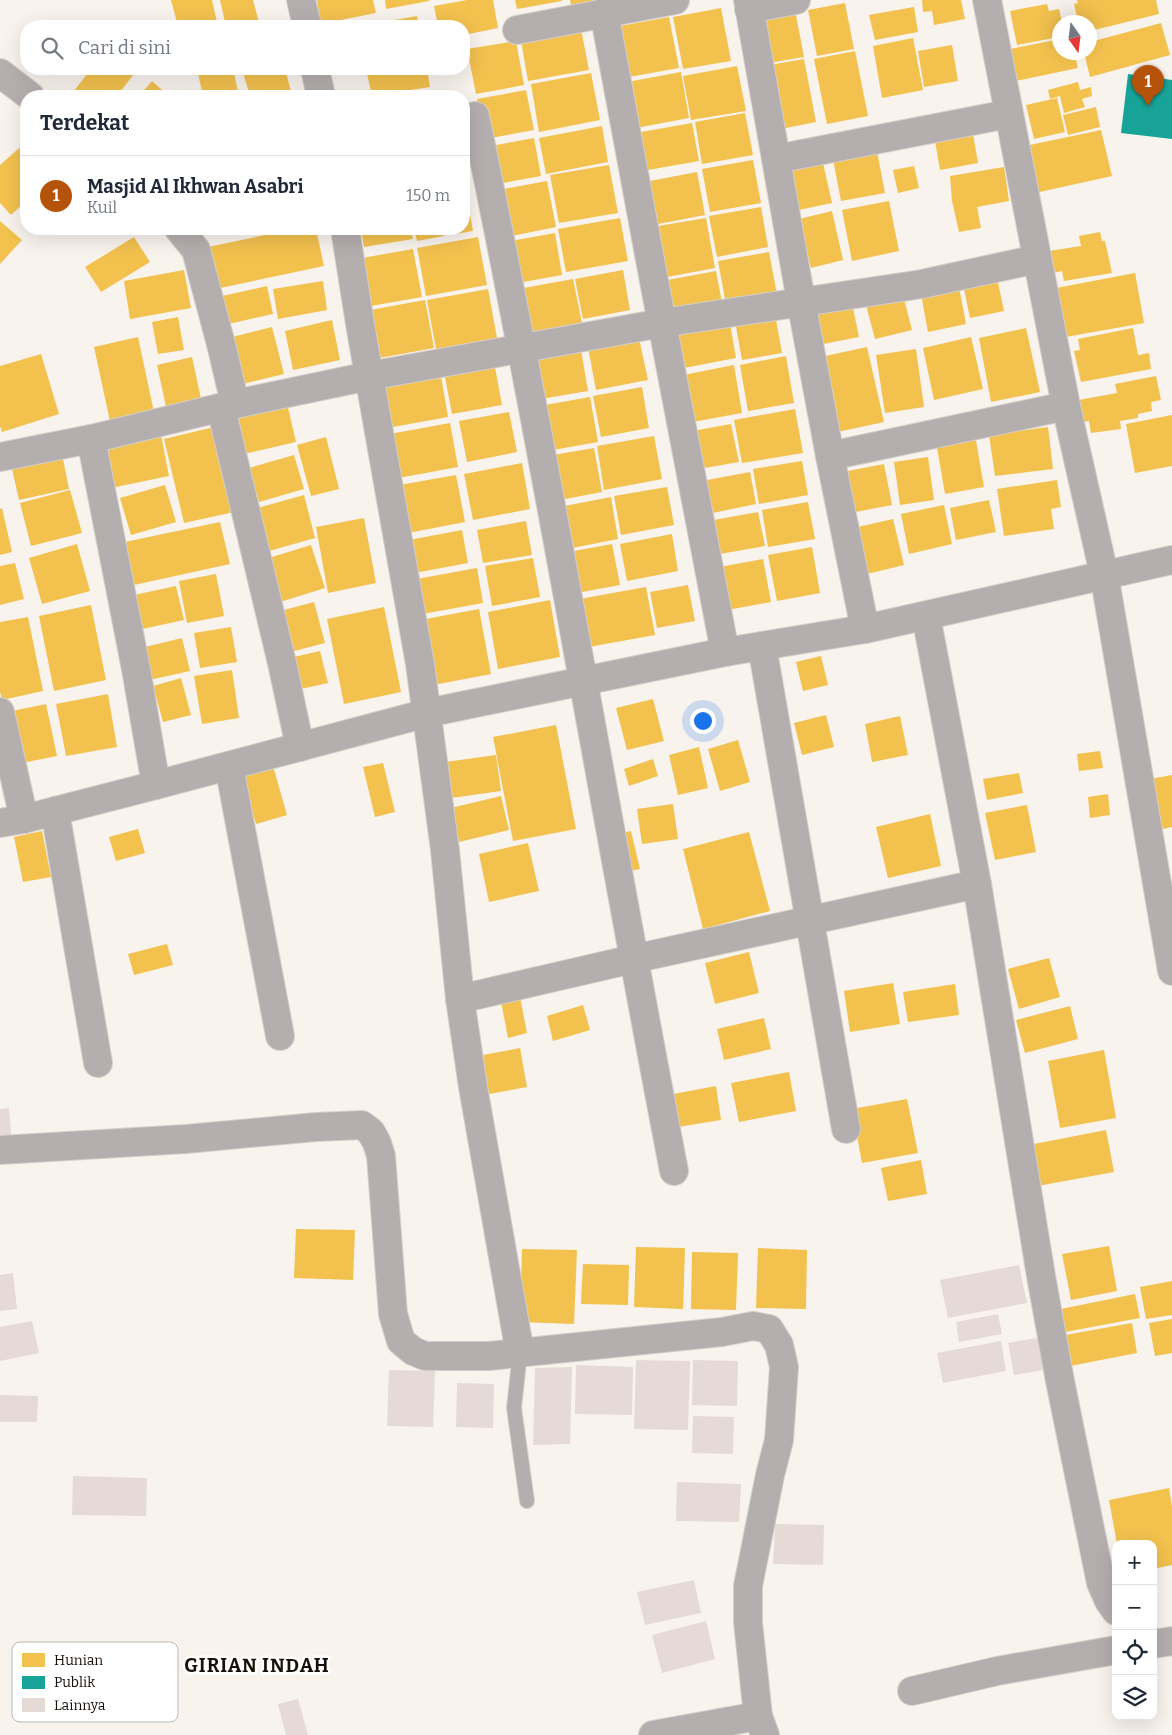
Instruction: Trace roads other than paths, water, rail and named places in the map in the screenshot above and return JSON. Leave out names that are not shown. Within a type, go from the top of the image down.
[{"type":"street","points":[[301,0],[306,20]]},
{"type":"street","points":[[517,30],[675,0]]},
{"type":"street","points":[[796,0],[748,4],[830,456],[865,629]]},
{"type":"street","points":[[986,0],[1066,406],[1104,574],[1161,845],[1172,971]]},
{"type":"street","points":[[604,12],[725,652]]},
{"type":"street","points":[[0,73],[22,90]]},
{"type":"street","points":[[317,75],[320,90]]},
{"type":"street","points":[[776,159],[1008,114]]},
{"type":"street","points":[[475,116],[521,348],[633,959],[674,1171]]},
{"type":"street","points":[[185,235],[196,250],[222,348],[228,406],[300,747]]},
{"type":"street","points":[[346,235],[420,664],[445,850],[460,999],[473,1086],[520,1353]]},
{"type":"street","points":[[0,457],[91,439],[228,406],[369,376],[662,323],[922,284],[1037,259]]},
{"type":"street","points":[[830,456],[1066,406]]},
{"type":"street","points":[[91,439],[136,668],[156,785]]},
{"type":"street","points":[[0,712],[12,821],[229,766],[426,712],[725,652],[865,629],[1172,560]]},
{"type":"street","points":[[926,616],[977,884],[1060,1381],[1101,1583],[1112,1605]]},
{"type":"street","points":[[762,646],[808,921],[846,1130]]},
{"type":"street","points":[[229,766],[280,1036]]},
{"type":"street","points":[[54,811],[98,1063]]},
{"type":"street","points":[[460,999],[977,884]]},
{"type":"street","points":[[0,1150],[186,1139],[316,1127],[362,1125],[371,1132],[377,1143],[380,1156],[394,1314],[401,1341],[413,1351],[425,1356],[489,1356],[722,1332],[752,1326],[770,1329],[779,1345],[784,1366],[779,1440],[770,1475],[748,1586],[748,1622],[762,1726],[653,1735]]},
{"type":"street","points":[[1157,1643],[1172,1641]]},
{"type":"street","points":[[912,1691],[997,1671],[1112,1651]]},
{"type":"lane","points":[[520,1353],[514,1408],[527,1501]]},
{"type":"place","name":"Masjid Al Ikhwan Asabri","points":[[1148,106]]},
{"type":"district","name":"GIRIAN INDAH","points":[[257,1665]]}]
